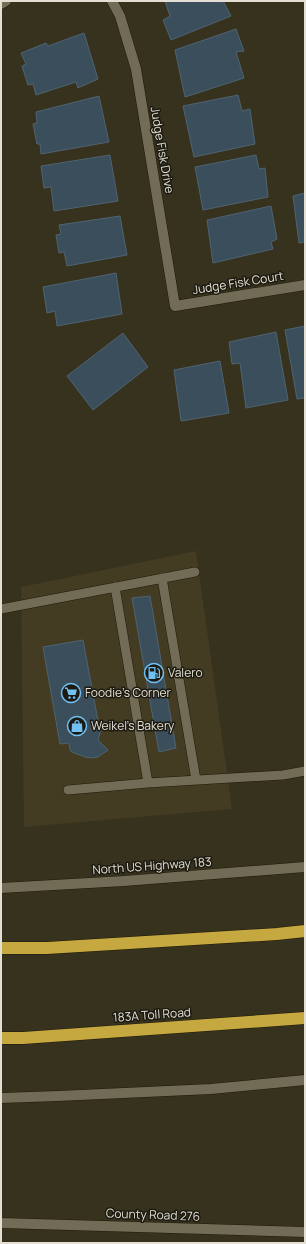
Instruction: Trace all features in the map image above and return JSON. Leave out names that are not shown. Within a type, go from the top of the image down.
[{"type":"highway","points":[[1,948],[55,948],[277,934],[305,930]]},
{"type":"highway","name":"183A Toll Road","points":[[1,1038],[305,1018]]},
{"type":"street","points":[[1,4],[6,1]]},
{"type":"street","name":"Judge Fisk Drive","points":[[112,1],[120,16],[136,69],[175,306]]},
{"type":"street","name":"Judge Fisk Court","points":[[175,306],[305,285]]},
{"type":"street","name":"North US Highway 183","points":[[1,888],[124,881],[305,867]]},
{"type":"street","points":[[1,1098],[211,1089],[305,1080]]},
{"type":"street","name":"County Road 276","points":[[1,1223],[305,1232]]},
{"type":"lane","points":[[1,608],[195,572]]},
{"type":"lane","points":[[162,578],[196,780]]},
{"type":"lane","points":[[115,587],[148,783]]},
{"type":"lane","points":[[68,790],[148,783],[283,775],[305,770]]},
{"type":"shaded area","points":[[196,551],[232,809],[24,827],[21,587]]},
{"type":"building","points":[[165,1],[223,1],[231,16],[171,40],[163,20],[170,16]]},
{"type":"building","points":[[236,29],[244,51],[236,52],[244,78],[185,97],[175,50]]},
{"type":"building","points":[[84,33],[98,79],[78,88],[76,82],[36,95],[33,84],[28,85],[22,66],[26,64],[21,53],[46,43],[48,46]]},
{"type":"building","points":[[238,95],[242,111],[250,109],[255,144],[194,157],[183,106]]},
{"type":"building","points":[[99,96],[109,142],[41,154],[40,144],[37,144],[33,124],[37,123],[36,112]]},
{"type":"building","points":[[110,155],[118,201],[54,211],[51,187],[44,188],[41,166]]},
{"type":"building","points":[[256,155],[259,169],[265,168],[268,197],[203,210],[195,167]]},
{"type":"building","points":[[305,193],[305,242],[299,243],[293,196]]},
{"type":"building","points":[[271,206],[277,239],[271,242],[273,249],[213,263],[207,220]]},
{"type":"building","points":[[120,216],[127,255],[67,266],[64,252],[59,253],[56,235],[61,234],[59,225]]},
{"type":"building","points":[[116,273],[122,314],[57,326],[55,311],[47,313],[43,287]]},
{"type":"building","points":[[305,326],[305,398],[297,399],[285,330]]},
{"type":"building","points":[[276,332],[288,400],[246,408],[240,363],[232,364],[229,342]]},
{"type":"building","points":[[123,333],[148,367],[93,410],[67,376]]},
{"type":"building","points":[[220,361],[229,413],[181,421],[174,370]]},
{"type":"building","name":"Valero","points":[[150,596],[176,748],[159,752],[132,598]]},
{"type":"building","points":[[83,640],[99,726],[101,726],[98,740],[108,750],[98,757],[92,758],[72,752],[70,750],[69,743],[60,744],[43,647]]},
{"type":"place","name":"Valero","points":[[154,673]]},
{"type":"place","name":"Foodie’s Corner","points":[[71,693]]},
{"type":"place","name":"Weikel’s Bakery","points":[[77,726]]}]
